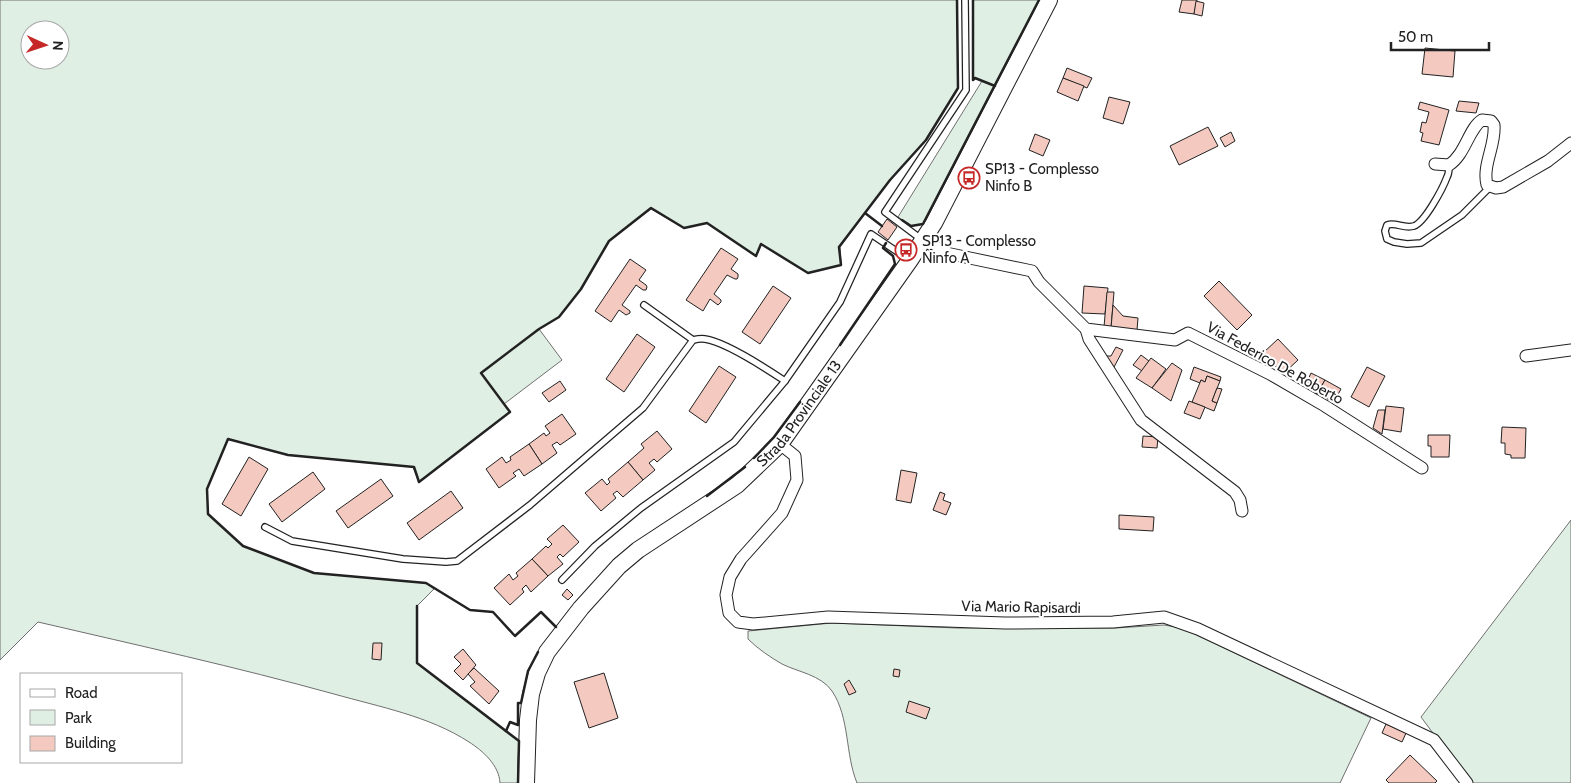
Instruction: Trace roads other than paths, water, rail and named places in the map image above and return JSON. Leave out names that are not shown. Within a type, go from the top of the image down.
[{"type":"main road","name":"Strada Provinciale 13","points":[[526,783],[528,720],[531,694],[537,673],[547,652],[581,608],[619,566],[638,550],[737,485],[780,444],[934,223],[1049,0]]},
{"type":"street","points":[[1435,164],[1449,165],[1455,161],[1479,122],[1486,120],[1491,121],[1494,125],[1485,177],[1487,185],[1490,187],[1503,187],[1548,161],[1571,143]]},
{"type":"street","points":[[922,240],[946,253],[1032,271],[1039,282],[1086,329],[1089,339],[1141,420],[1235,492],[1240,500],[1242,511]]},
{"type":"street","name":"Via Federico De Roberto","points":[[1086,329],[1175,340],[1188,333],[1293,388],[1422,468]]},
{"type":"street","points":[[1526,356],[1571,350]]},
{"type":"street","name":"Via Mario Rapisardi","points":[[780,444],[795,456],[797,480],[782,513],[741,559],[730,577],[726,594],[729,613],[738,622],[753,624],[828,617],[1006,623],[1104,622],[1164,618],[1198,629],[1434,740],[1467,783]]},
{"type":"lane","points":[[922,240],[885,212],[966,90],[965,0]]},
{"type":"lane","points":[[1449,165],[1448,176],[1426,216],[1420,223],[1414,226],[1387,225],[1385,231],[1387,239],[1407,244],[1421,243],[1462,214],[1490,187]]},
{"type":"lane","points":[[562,580],[595,546],[641,508],[734,442],[786,381],[840,302],[871,234],[910,260]]},
{"type":"lane","points":[[644,305],[694,340]]},
{"type":"lane","points":[[265,527],[292,541],[403,559],[446,562],[457,560],[530,506],[643,408],[694,340],[703,338],[715,341],[764,366],[786,381]]},
{"type":"place","name":"SP13 - Complesso Ninfo B","points":[[969,178]]},
{"type":"place","name":"SP13 - Complesso Ninfo A","points":[[906,250]]}]
